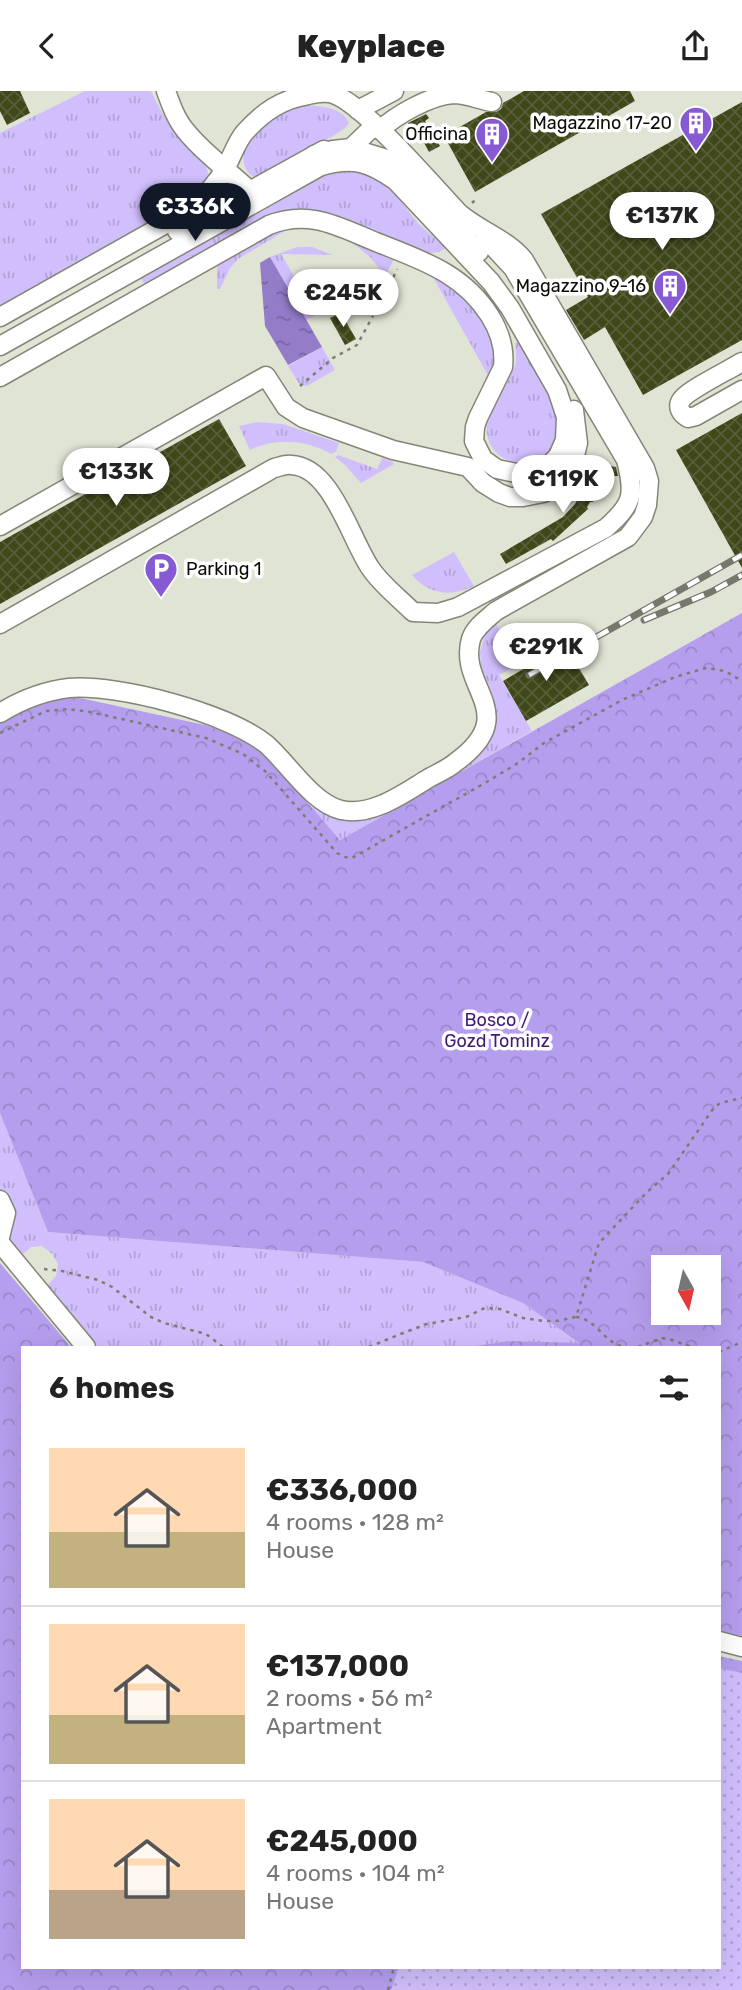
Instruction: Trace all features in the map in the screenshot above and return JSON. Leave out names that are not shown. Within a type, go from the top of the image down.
[{"type":"street","points":[[166,91],[176,118],[185,131],[249,190]]},
{"type":"street","points":[[358,110],[394,91]]},
{"type":"street","points":[[0,317],[185,213],[201,201],[226,169],[243,134],[269,109],[292,97],[329,93],[340,97],[358,110],[377,128],[513,268],[626,460],[632,483],[630,498],[622,514],[606,528],[458,607],[438,613],[413,612],[373,572],[320,478],[306,469],[290,465],[275,468],[0,624]]},
{"type":"street","points":[[0,331],[249,190],[317,160],[424,102],[454,95],[492,102]]},
{"type":"street","points":[[351,148],[377,128]]},
{"type":"street","points":[[0,345],[333,150],[351,148],[387,159],[402,171],[500,274],[516,297],[565,387],[576,417],[578,443],[566,477],[559,485],[543,493],[510,497],[483,483],[468,467],[393,450],[303,418],[286,407],[266,376],[0,526]]},
{"type":"street","points":[[0,377],[269,225],[284,219],[311,218],[347,230],[444,271],[475,296],[498,331],[503,359],[502,367],[478,418],[474,441],[483,459],[497,469],[522,474],[544,470],[558,456],[565,440],[566,417],[563,403],[524,332],[491,282],[396,181],[381,170],[351,160],[317,160]]},
{"type":"street","points":[[0,713],[39,694],[70,688],[118,691],[172,703],[220,719],[263,742],[310,790],[326,803],[341,810],[360,811],[376,807],[454,764],[479,743],[487,716],[472,670],[472,637],[481,624],[496,611],[628,537],[643,517],[649,495],[649,481],[645,468],[524,260],[516,250],[471,223]]},
{"type":"street","points":[[742,362],[682,399],[680,412],[688,418],[696,416],[742,390]]},
{"type":"street","points":[[0,1200],[6,1213],[0,1237]]},
{"type":"street","points":[[0,1243],[85,1346]]},
{"type":"street","points":[[721,1642],[742,1647]]},
{"type":"path","points":[[390,285],[398,268]]},
{"type":"path","points":[[300,386],[333,359],[357,345],[373,316]]},
{"type":"path","points":[[0,733],[46,711],[68,709],[219,742],[252,761],[278,785],[337,853],[352,858],[485,783],[544,743],[622,700],[676,677],[706,668],[724,671],[742,681]]},
{"type":"path","points":[[576,1317],[600,1243],[647,1192],[668,1174],[713,1109],[720,1103],[742,1098]]},
{"type":"path","points":[[25,1273],[42,1269],[98,1280],[112,1287],[151,1317],[206,1334],[222,1346]]},
{"type":"path","points":[[371,1346],[415,1328],[466,1317],[485,1307],[544,1321],[582,1318],[591,1323],[612,1344],[621,1346]]},
{"type":"path","points":[[641,1346],[662,1338],[689,1346]]},
{"type":"path","points":[[721,1351],[742,1342]]},
{"type":"path","points":[[388,1990],[393,1969]]},
{"type":"green space","points":[[85,91],[151,91],[177,136],[202,160],[209,181],[176,210],[0,310],[0,133]]},
{"type":"green space","points":[[305,105],[336,111],[349,123],[333,136],[259,178],[250,174],[246,169],[244,153],[252,137],[278,114]]},
{"type":"green space","points":[[350,170],[373,177],[390,188],[417,222],[446,248],[439,252],[423,254],[318,212],[268,218],[145,285],[139,275],[309,179],[331,171]]},
{"type":"green space","points":[[295,225],[238,259],[230,268],[220,289],[217,289],[217,264],[280,229]]},
{"type":"green space","points":[[344,236],[396,256],[385,276],[370,257]]},
{"type":"green space","points":[[297,247],[312,247],[333,255],[281,254],[302,290],[352,289],[355,293],[306,320],[270,257]]},
{"type":"green space","points":[[429,270],[480,309],[499,353],[490,379]]},
{"type":"green space","points":[[522,341],[545,381],[560,425],[551,450],[542,458],[520,463],[508,461],[498,455],[491,446],[487,424],[492,407],[515,365],[515,343]]},
{"type":"green space","points":[[322,347],[335,370],[307,386],[300,385],[288,366]]},
{"type":"green space","points":[[257,422],[283,424],[339,443],[336,452],[331,454],[302,443],[291,442],[270,443],[250,450],[239,426]]},
{"type":"green space","points":[[338,455],[377,469],[382,458],[394,464],[361,483],[335,457]]},
{"type":"green space","points":[[454,552],[474,586],[457,592],[441,592],[425,587],[412,575]]},
{"type":"green space","name":"Bosco / Gozd Tominz","points":[[742,613],[742,1636],[721,1632],[721,1346],[476,1346],[508,1341],[579,1343],[523,1303],[423,1262],[48,1232],[0,1113],[0,723],[38,703],[58,698],[80,698],[205,725],[249,742],[269,758],[340,840]]},
{"type":"green space","points":[[496,624],[520,663],[499,675],[532,731],[340,840],[311,807],[346,816],[464,763],[494,713],[492,693],[481,666],[480,652],[489,628]]},
{"type":"green space","points":[[0,1113],[48,1232],[423,1262],[523,1303],[580,1344],[508,1341],[476,1346],[92,1346],[46,1287],[56,1276],[58,1264],[52,1254],[42,1246],[31,1247],[22,1255],[9,1240],[14,1212],[0,1191]]},
{"type":"green space","points":[[0,1263],[70,1346],[21,1346],[21,1969],[721,1969],[721,1656],[742,1661],[742,1990],[0,1990]]},
{"type":"green space","points":[[721,1668],[742,1673],[742,1990],[391,1990],[398,1969],[721,1969]]},
{"type":"water","points":[[270,257],[322,347],[288,365],[265,326],[260,263]]},
{"type":"building","points":[[0,91],[20,91],[30,113],[7,125],[0,111]]},
{"type":"building","name":"Officina","points":[[524,91],[630,91],[635,101],[475,192],[444,136],[486,112],[496,112],[501,109],[503,103]]},
{"type":"building","points":[[742,102],[742,340],[643,395],[605,327],[584,340],[566,310],[588,297],[541,214]]},
{"type":"building","points":[[426,114],[429,118],[425,121],[440,146],[429,152],[415,126],[412,129],[408,123]]},
{"type":"building","points":[[341,313],[356,339],[345,345],[330,318]]},
{"type":"building","points":[[742,413],[742,568],[676,450]]},
{"type":"building","points":[[219,419],[246,466],[0,604],[0,542]]},
{"type":"building","points":[[600,461],[605,462],[604,465],[616,467],[618,476],[601,476],[588,509],[553,541],[551,539],[506,564],[500,554],[563,517],[575,504],[588,482],[592,462],[599,464]]},
{"type":"building","points":[[565,645],[589,685],[526,721],[503,681]]},
{"type":"railway","points":[[529,675],[742,555]]},
{"type":"railway","points":[[644,620],[711,592],[742,575]]},
{"type":"place","name":"Magazzino 17-20","points":[[696,153]]},
{"type":"place","name":"Officina","points":[[492,164]]},
{"type":"place","name":"Magazzino 9-16","points":[[670,316]]},
{"type":"place","name":"Parking 1","points":[[161,599]]}]
